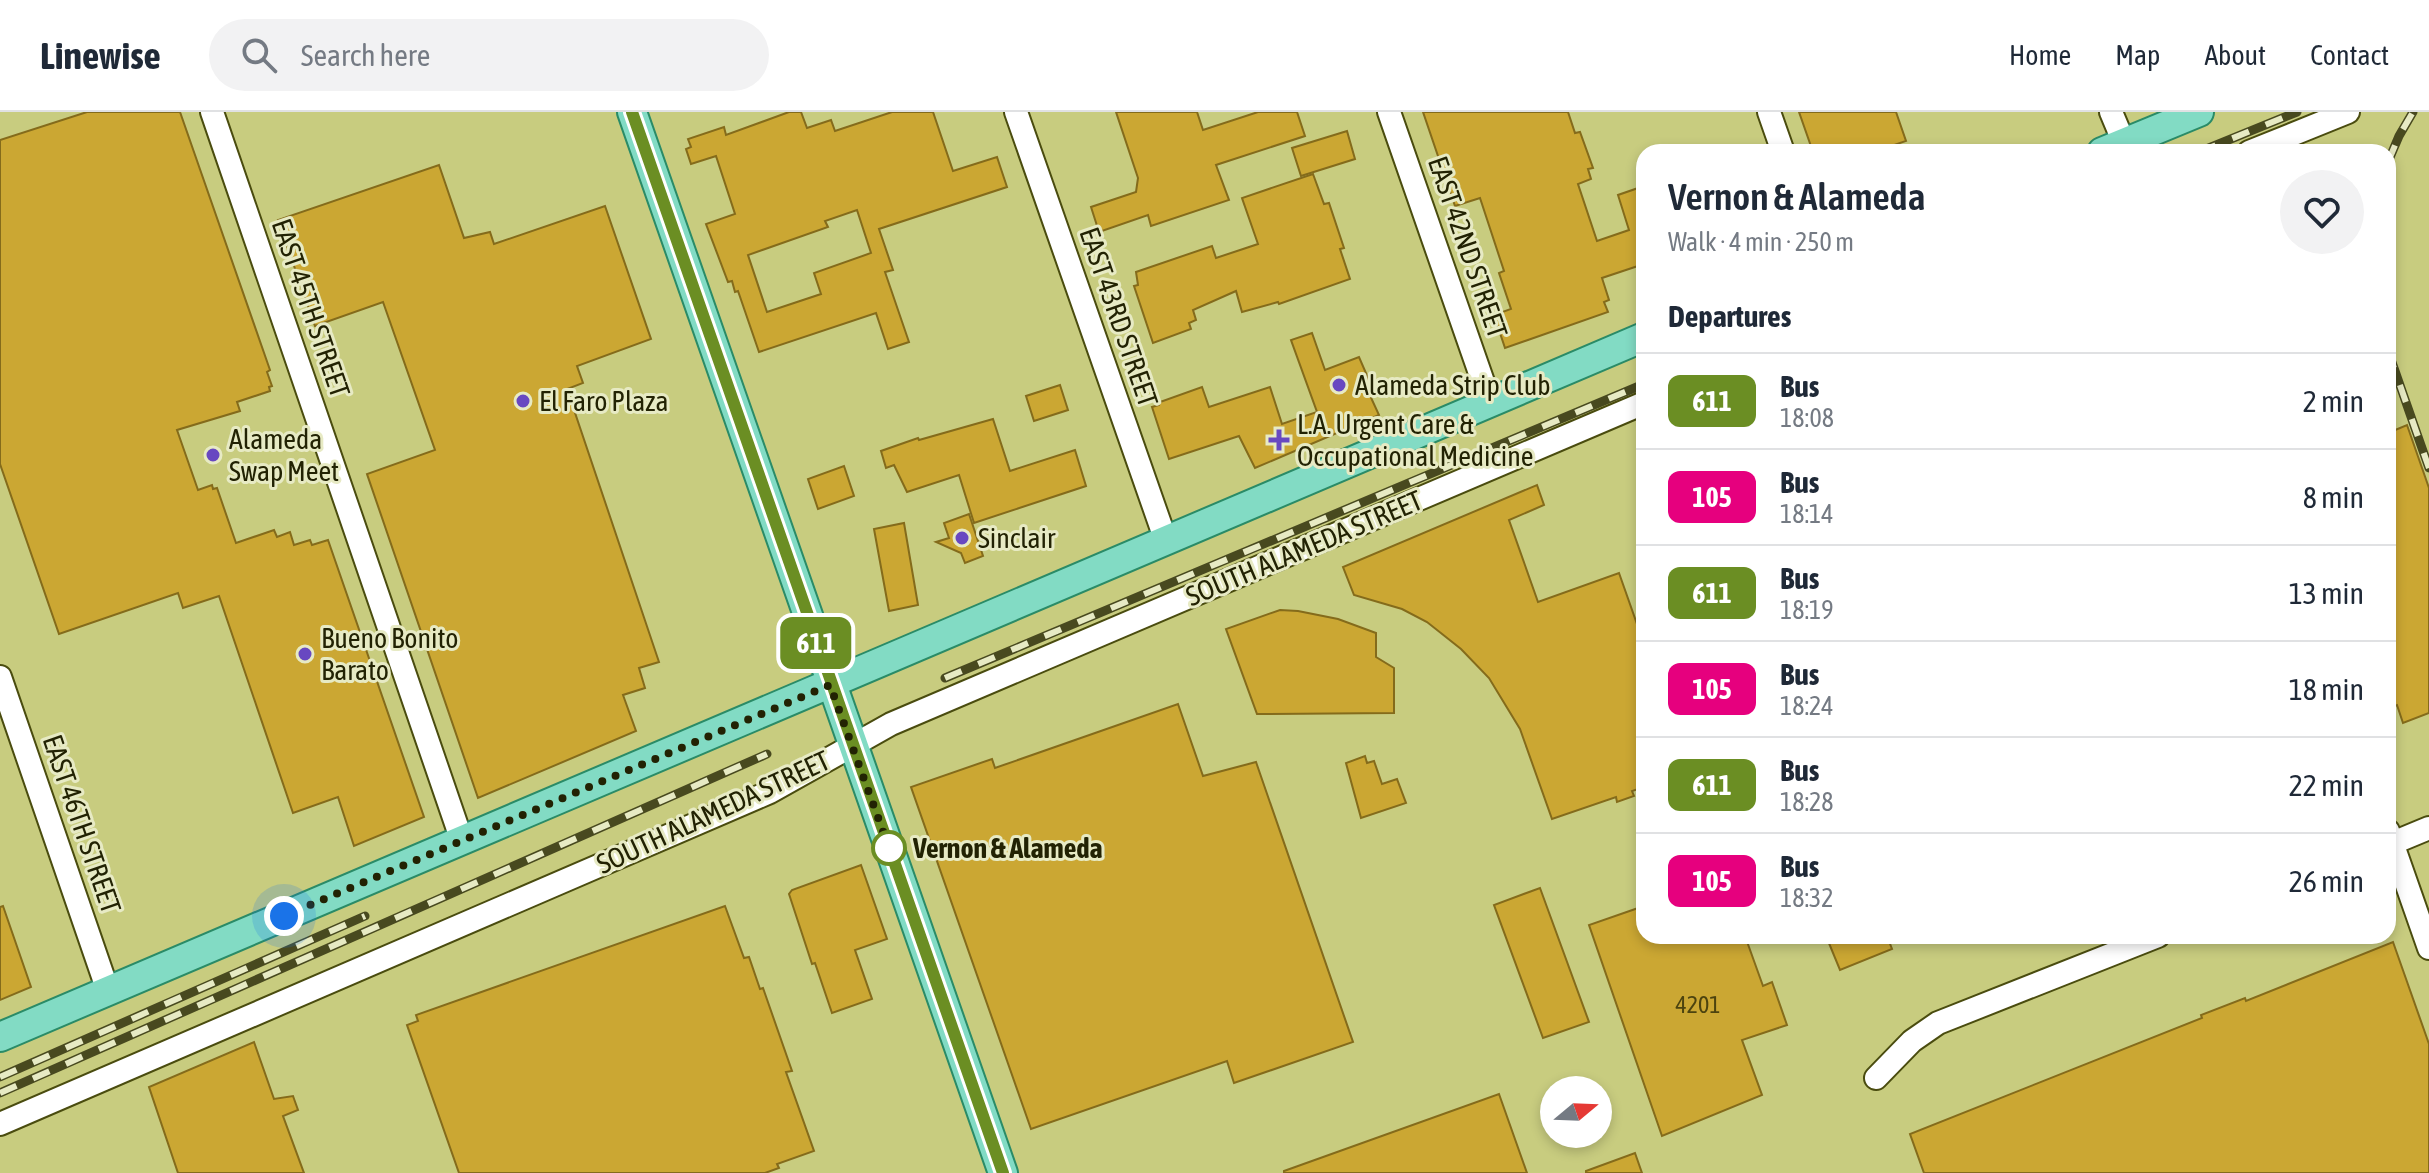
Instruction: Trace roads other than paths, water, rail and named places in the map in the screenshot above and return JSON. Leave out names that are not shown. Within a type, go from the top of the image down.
[{"type":"main road","points":[[632,112],[1003,1173]]},
{"type":"main road","points":[[2130,144],[2199,112]]},
{"type":"main road","points":[[0,1037],[1636,340]]},
{"type":"street","name":"EAST 45TH STREET","points":[[212,112],[462,841]]},
{"type":"street","name":"EAST 43RD STREET","points":[[1016,112],[1166,541]]},
{"type":"street","name":"EAST 42ND STREET","points":[[1389,112],[1490,402]]},
{"type":"street","points":[[1769,112],[1780,144]]},
{"type":"street","points":[[2111,112],[2118,144]]},
{"type":"street","points":[[2269,144],[2348,112]]},
{"type":"street","name":"SOUTH ALAMEDA STREET","points":[[0,1124],[772,791],[891,724],[1636,406]]},
{"type":"street","name":"EAST 46TH STREET","points":[[0,677],[108,991]]},
{"type":"street","points":[[2396,837],[2429,828]]},
{"type":"street","points":[[2396,858],[2429,948]]},
{"type":"street","points":[[1876,1078],[1912,1041],[1938,1023],[2138,944]]},
{"type":"railway","points":[[2219,144],[2297,112]]},
{"type":"railway","points":[[2396,144],[2413,112]]},
{"type":"railway","points":[[2396,374],[2429,468]]},
{"type":"railway","points":[[945,678],[1636,387]]},
{"type":"railway","points":[[0,1093],[767,754]]},
{"type":"railway","points":[[0,1077],[365,916]]},
{"type":"place","name":"Alameda Strip Club","points":[[1339,385]]},
{"type":"place","name":"El Faro Plaza","points":[[523,401]]},
{"type":"place","name":"L.A. Urgent Care & Occupational Medicine","points":[[1279,440]]},
{"type":"place","name":"Alameda Swap Meet","points":[[213,455]]},
{"type":"place","name":"Sinclair","points":[[962,538]]},
{"type":"place","name":"Bueno Bonito Barato","points":[[305,654]]},
{"type":"place","name":"Vernon & Alameda","points":[[889,848]]}]
